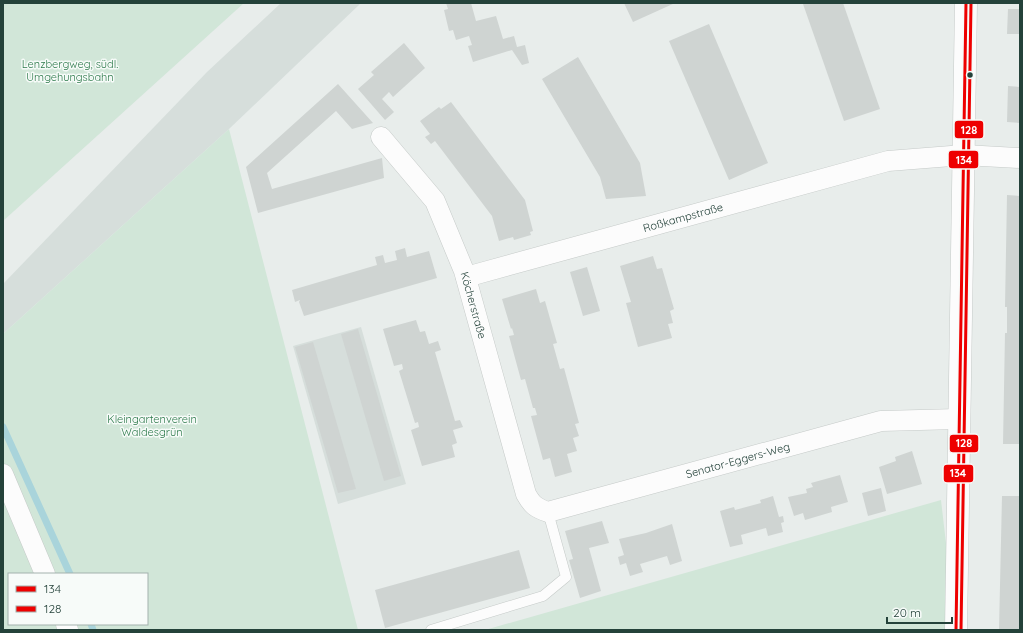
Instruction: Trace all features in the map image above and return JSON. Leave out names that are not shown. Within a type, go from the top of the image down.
[{"type":"street","points":[[956,630],[958,419],[966,3]]},
{"type":"street","name":"Köcherstraße","points":[[380,137],[434,201],[466,277],[526,494],[531,503],[539,509],[548,512]]},
{"type":"street","name":"Roßkampstraße","points":[[466,277],[888,161],[964,155],[1020,158]]},
{"type":"street","name":"Senator-Eggers-Weg","points":[[548,512],[881,421],[958,419]]},
{"type":"street","points":[[3,474],[45,573]]},
{"type":"lane","points":[[431,630],[544,596],[566,577],[548,512]]},
{"type":"shaded area","points":[[281,3],[361,3],[229,129],[3,334],[3,284],[207,72]]},
{"type":"shaded area","points":[[361,327],[406,484],[338,504],[293,346]]},
{"type":"green space","name":"Lenzbergweg, südl. Umgehungsbahn","points":[[3,3],[244,3],[3,221]]},
{"type":"green space","name":"Kleingartenverein Waldesgrün","points":[[229,129],[358,630],[3,630],[3,334]]},
{"type":"green space","points":[[941,500],[956,630],[485,630]]},
{"type":"building","points":[[446,3],[471,3],[476,21],[496,16],[503,39],[514,36],[517,47],[525,45],[529,63],[522,65],[512,50],[473,62],[468,46],[472,45],[469,36],[456,40],[453,30],[449,31],[444,10],[448,9]]},
{"type":"building","points":[[624,3],[675,3],[633,22]]},
{"type":"building","points":[[843,3],[880,109],[844,121],[803,4]]},
{"type":"building","points":[[1008,9],[1020,9],[1020,34],[1007,34]]},
{"type":"building","points":[[709,24],[768,163],[729,180],[669,41]]},
{"type":"building","points":[[404,43],[425,68],[393,97],[389,92],[382,99],[394,112],[385,120],[358,89],[374,75],[371,72]]},
{"type":"building","points":[[578,57],[640,163],[646,196],[606,199],[600,177],[542,79]]},
{"type":"building","points":[[338,84],[373,123],[352,129],[336,111],[267,173],[272,189],[382,158],[384,178],[258,213],[246,167]]},
{"type":"building","points":[[1008,86],[1020,87],[1020,123],[1007,122]]},
{"type":"building","points":[[451,102],[525,200],[533,231],[530,232],[531,235],[514,240],[513,237],[499,241],[492,216],[435,141],[431,144],[425,137],[430,134],[420,121],[439,107],[441,109]]},
{"type":"building","points":[[1007,195],[1020,196],[1020,444],[1003,444],[1005,333],[1007,333],[1007,307],[1005,307]]},
{"type":"building","points":[[405,248],[407,257],[429,251],[437,278],[304,316],[299,302],[300,300],[295,302],[292,290],[377,265],[375,257],[383,255],[385,263],[397,260],[395,251]]},
{"type":"building","points":[[653,256],[657,269],[662,268],[674,309],[670,311],[673,323],[668,324],[672,338],[638,347],[626,303],[631,302],[620,266]]},
{"type":"building","points":[[587,267],[600,311],[583,316],[570,272]]},
{"type":"building","points":[[536,289],[540,303],[545,301],[557,343],[553,344],[560,369],[564,368],[579,423],[575,424],[579,436],[573,438],[577,451],[567,454],[572,472],[555,477],[550,458],[543,460],[531,416],[537,415],[535,408],[533,408],[525,379],[521,380],[509,336],[514,335],[502,299]]},
{"type":"building","points":[[416,320],[420,332],[425,331],[429,344],[438,341],[441,350],[435,352],[455,421],[460,420],[463,427],[453,430],[457,443],[452,445],[455,457],[422,466],[411,430],[419,427],[418,422],[415,423],[399,371],[403,369],[402,364],[394,366],[383,329]]},
{"type":"building","points":[[358,329],[401,476],[384,481],[341,334]]},
{"type":"building","points":[[313,342],[356,489],[338,493],[295,347]]},
{"type":"building","points":[[912,451],[922,484],[887,494],[879,467],[896,461],[895,457]]},
{"type":"building","points":[[840,475],[848,502],[831,507],[832,512],[805,520],[803,513],[794,516],[788,497],[807,493],[806,489],[813,487],[811,483]]},
{"type":"building","points":[[881,488],[886,511],[868,516],[862,493]]},
{"type":"building","points":[[773,496],[779,517],[783,516],[784,522],[781,523],[783,532],[768,536],[766,528],[741,535],[743,544],[730,547],[720,511],[734,507],[735,510],[761,503],[760,500]]},
{"type":"building","points":[[1002,496],[1020,496],[1020,630],[999,630]]},
{"type":"building","points":[[602,521],[609,543],[589,548],[601,591],[580,598],[569,560],[573,559],[565,531]]},
{"type":"building","points":[[672,524],[682,561],[670,565],[667,556],[640,564],[643,572],[630,576],[626,563],[620,565],[618,557],[624,555],[619,539],[646,533]]},
{"type":"building","points":[[519,550],[530,588],[385,628],[375,590]]},
{"type":"waterway","points":[[3,427],[70,573]]},
{"type":"waterway","points":[[91,625],[93,630]]},
{"type":"transit line","name":"134","points":[[956,630],[966,3]]},
{"type":"transit line","name":"128","points":[[961,630],[971,3]]}]
